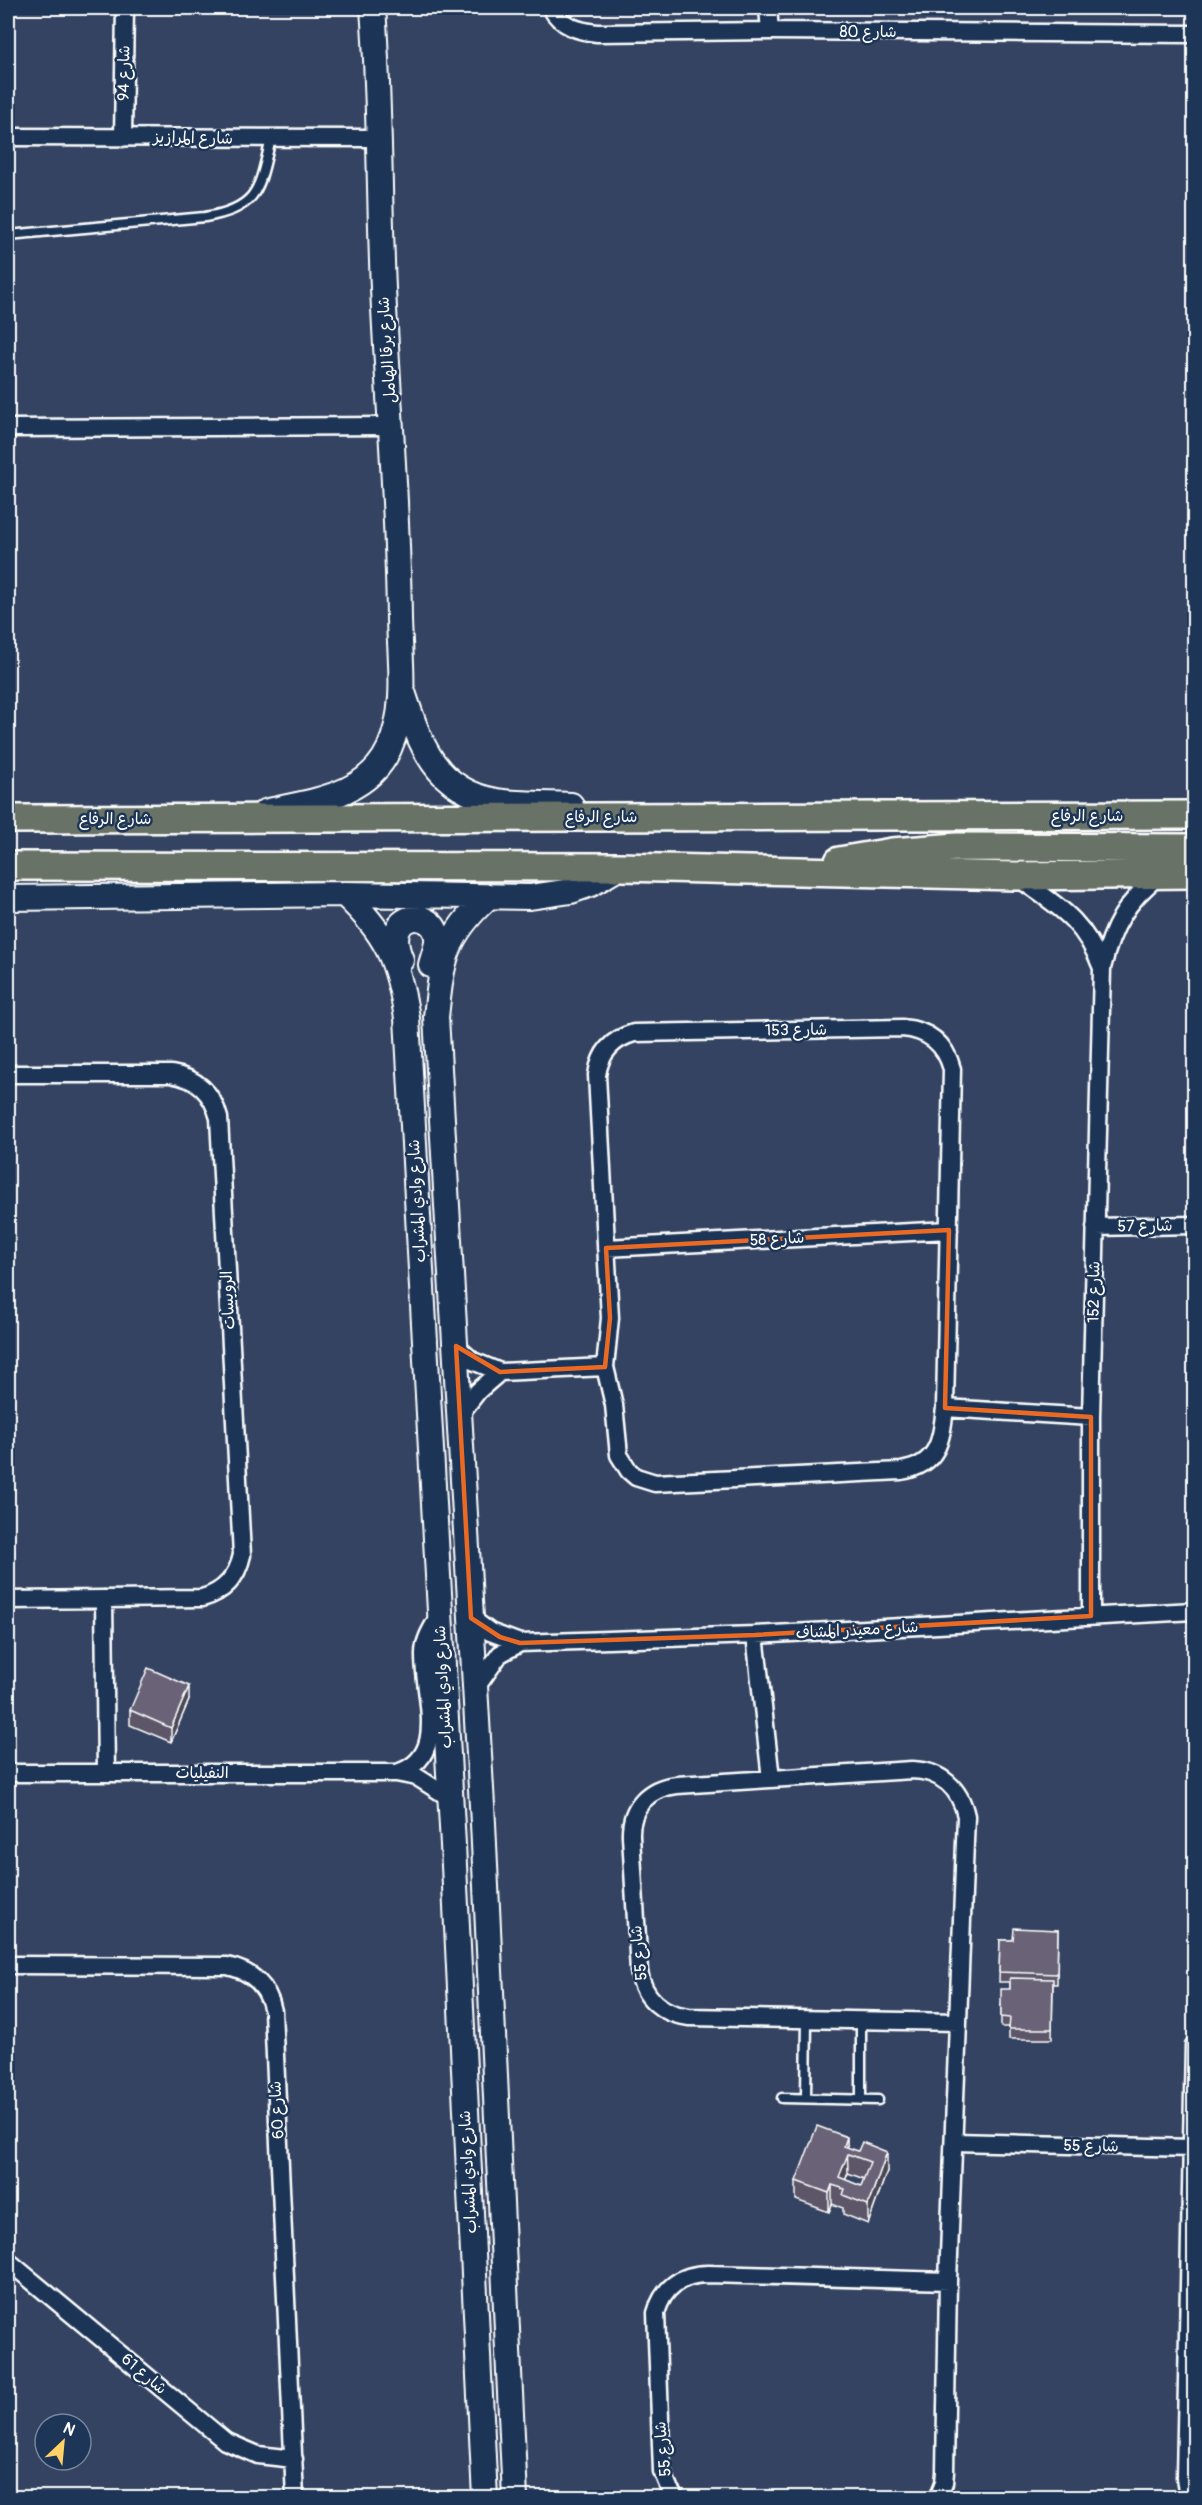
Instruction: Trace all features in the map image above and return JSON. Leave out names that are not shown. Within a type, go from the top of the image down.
[{"type":"main road","name":"شارع الرفاع","points":[[8,819],[1194,815]]},
{"type":"main road","points":[[797,872],[860,857],[925,849],[1194,849]]},
{"type":"main road","points":[[8,866],[620,867],[1016,876],[1194,874]]},
{"type":"street","name":"شارع 94","points":[[123,138],[125,8]]},
{"type":"street","name":"شارع برقا الهامل","points":[[234,819],[337,795],[366,779],[389,748],[403,692],[398,533],[383,288],[378,70],[373,8]]},
{"type":"street","name":"شارع 80","points":[[550,8],[568,26],[587,32],[1194,34]]},
{"type":"street","points":[[768,8],[770,31]]},
{"type":"street","name":"شارع المرازيز","points":[[8,137],[379,138]]},
{"type":"street","points":[[8,428],[392,426]]},
{"type":"street","name":"شارع برقا الهامل","points":[[403,692],[429,759],[443,777],[467,791],[495,801],[578,806],[634,817]]},
{"type":"street","points":[[8,898],[344,894],[488,897],[551,895],[591,884],[620,867]]},
{"type":"street","name":"شارع 152","points":[[1091,1616],[1091,1417],[1102,968],[1109,940],[1124,910],[1160,874]]},
{"type":"street","name":"شارع 152","points":[[1016,876],[1079,924],[1094,948],[1102,968]]},
{"type":"street","name":"شارع وادي المشراب","points":[[344,894],[364,913],[382,936],[395,967],[407,1018],[450,1798],[485,2498]]},
{"type":"street","name":"شارع وادي المشراب","points":[[488,897],[466,918],[451,941],[442,968],[436,1017],[475,1689],[515,2498]]},
{"type":"street","points":[[407,1018],[407,987],[396,948],[395,933],[404,921],[418,918],[431,924],[438,938],[429,981],[436,1017]]},
{"type":"street","name":"شارع 153","points":[[902,1029],[925,1032],[943,1047],[952,1069],[949,1230],[945,1408],[937,1449],[925,1462],[909,1470],[655,1483],[636,1477],[629,1471],[619,1455],[614,1405],[605,1367],[610,1318],[597,1075],[602,1056],[608,1048],[624,1036],[634,1033],[902,1029]]},
{"type":"street","name":"الرويسات","points":[[8,1074],[159,1073],[183,1076],[193,1080],[211,1096],[219,1118],[242,1545],[240,1566],[229,1583],[212,1595],[202,1598],[8,1600]]},
{"type":"street","name":"شارع 57","points":[[1095,1227],[1194,1225]]},
{"type":"street","name":"شارع 58","points":[[606,1248],[949,1230]]},
{"type":"street","points":[[456,1346],[473,1361],[500,1372],[605,1367]]},
{"type":"street","points":[[460,1414],[478,1391],[500,1372]]},
{"type":"street","points":[[945,1408],[1091,1417]]},
{"type":"street","points":[[104,1599],[105,1773]]},
{"type":"street","name":"شارع معيذر المشاف","points":[[471,1618],[490,1632],[520,1643],[754,1635],[1194,1611]]},
{"type":"street","points":[[396,1773],[418,1762],[428,1747],[430,1728],[424,1653],[429,1635],[439,1616]]},
{"type":"street","points":[[754,1635],[771,1779]]},
{"type":"street","points":[[475,1689],[500,1654],[520,1643]]},
{"type":"street","name":"شارع 55","points":[[938,2498],[944,2483],[945,2472],[948,2281],[966,1816],[964,1805],[953,1786],[934,1773],[912,1770],[666,1786],[655,1790],[639,1804],[631,1825],[640,1982],[651,2000],[659,2007],[678,2016],[958,2022]]},
{"type":"street","name":"النفيليات","points":[[8,1773],[396,1773],[417,1777],[450,1798]]},
{"type":"street","name":"شارع 60","points":[[8,1965],[227,1966],[237,1968],[254,1977],[267,1993],[273,2011],[295,2498]]},
{"type":"street","points":[[1188,2498],[1185,2477],[1192,2258],[1194,2045]]},
{"type":"street","name":"شارع 55","points":[[954,2142],[1192,2148]]},
{"type":"street","name":"شارع 61","points":[[8,2260],[225,2441],[258,2455],[294,2459]]},
{"type":"street","name":"شارع 55","points":[[676,2498],[670,2490],[663,2471],[655,2323],[659,2303],[670,2287],[678,2281],[697,2274],[948,2281]]},
{"type":"lane","points":[[8,235],[205,217],[229,211],[257,191],[271,139]]},
{"type":"lane","points":[[806,2098],[807,2019]]},
{"type":"lane","points":[[861,2020],[861,2100]]},
{"type":"lane","points":[[782,2098],[878,2100]]},
{"type":"highlighted area","points":[[949,1230],[945,1408],[1091,1417],[1091,1616],[755,1635],[520,1643],[500,1637],[471,1618],[456,1346],[500,1372],[605,1367],[610,1318],[606,1248]]},
{"type":"building","points":[[148,1668],[189,1686],[171,1728],[130,1710]]},
{"type":"building","points":[[1014,1928],[1058,1930],[1057,1974],[999,1972],[1000,1940],[1013,1940]]},
{"type":"building","points":[[1010,1978],[1053,1979],[1052,2029],[1009,2029],[1010,2018],[1001,2017],[1001,1989],[1010,1989]]},
{"type":"building","points":[[817,2126],[847,2137],[844,2146],[858,2151],[862,2142],[887,2152],[868,2205],[843,2195],[845,2189],[832,2185],[829,2193],[796,2181]],"holes":[[[848,2154],[870,2162],[861,2186],[839,2177]]]}]
